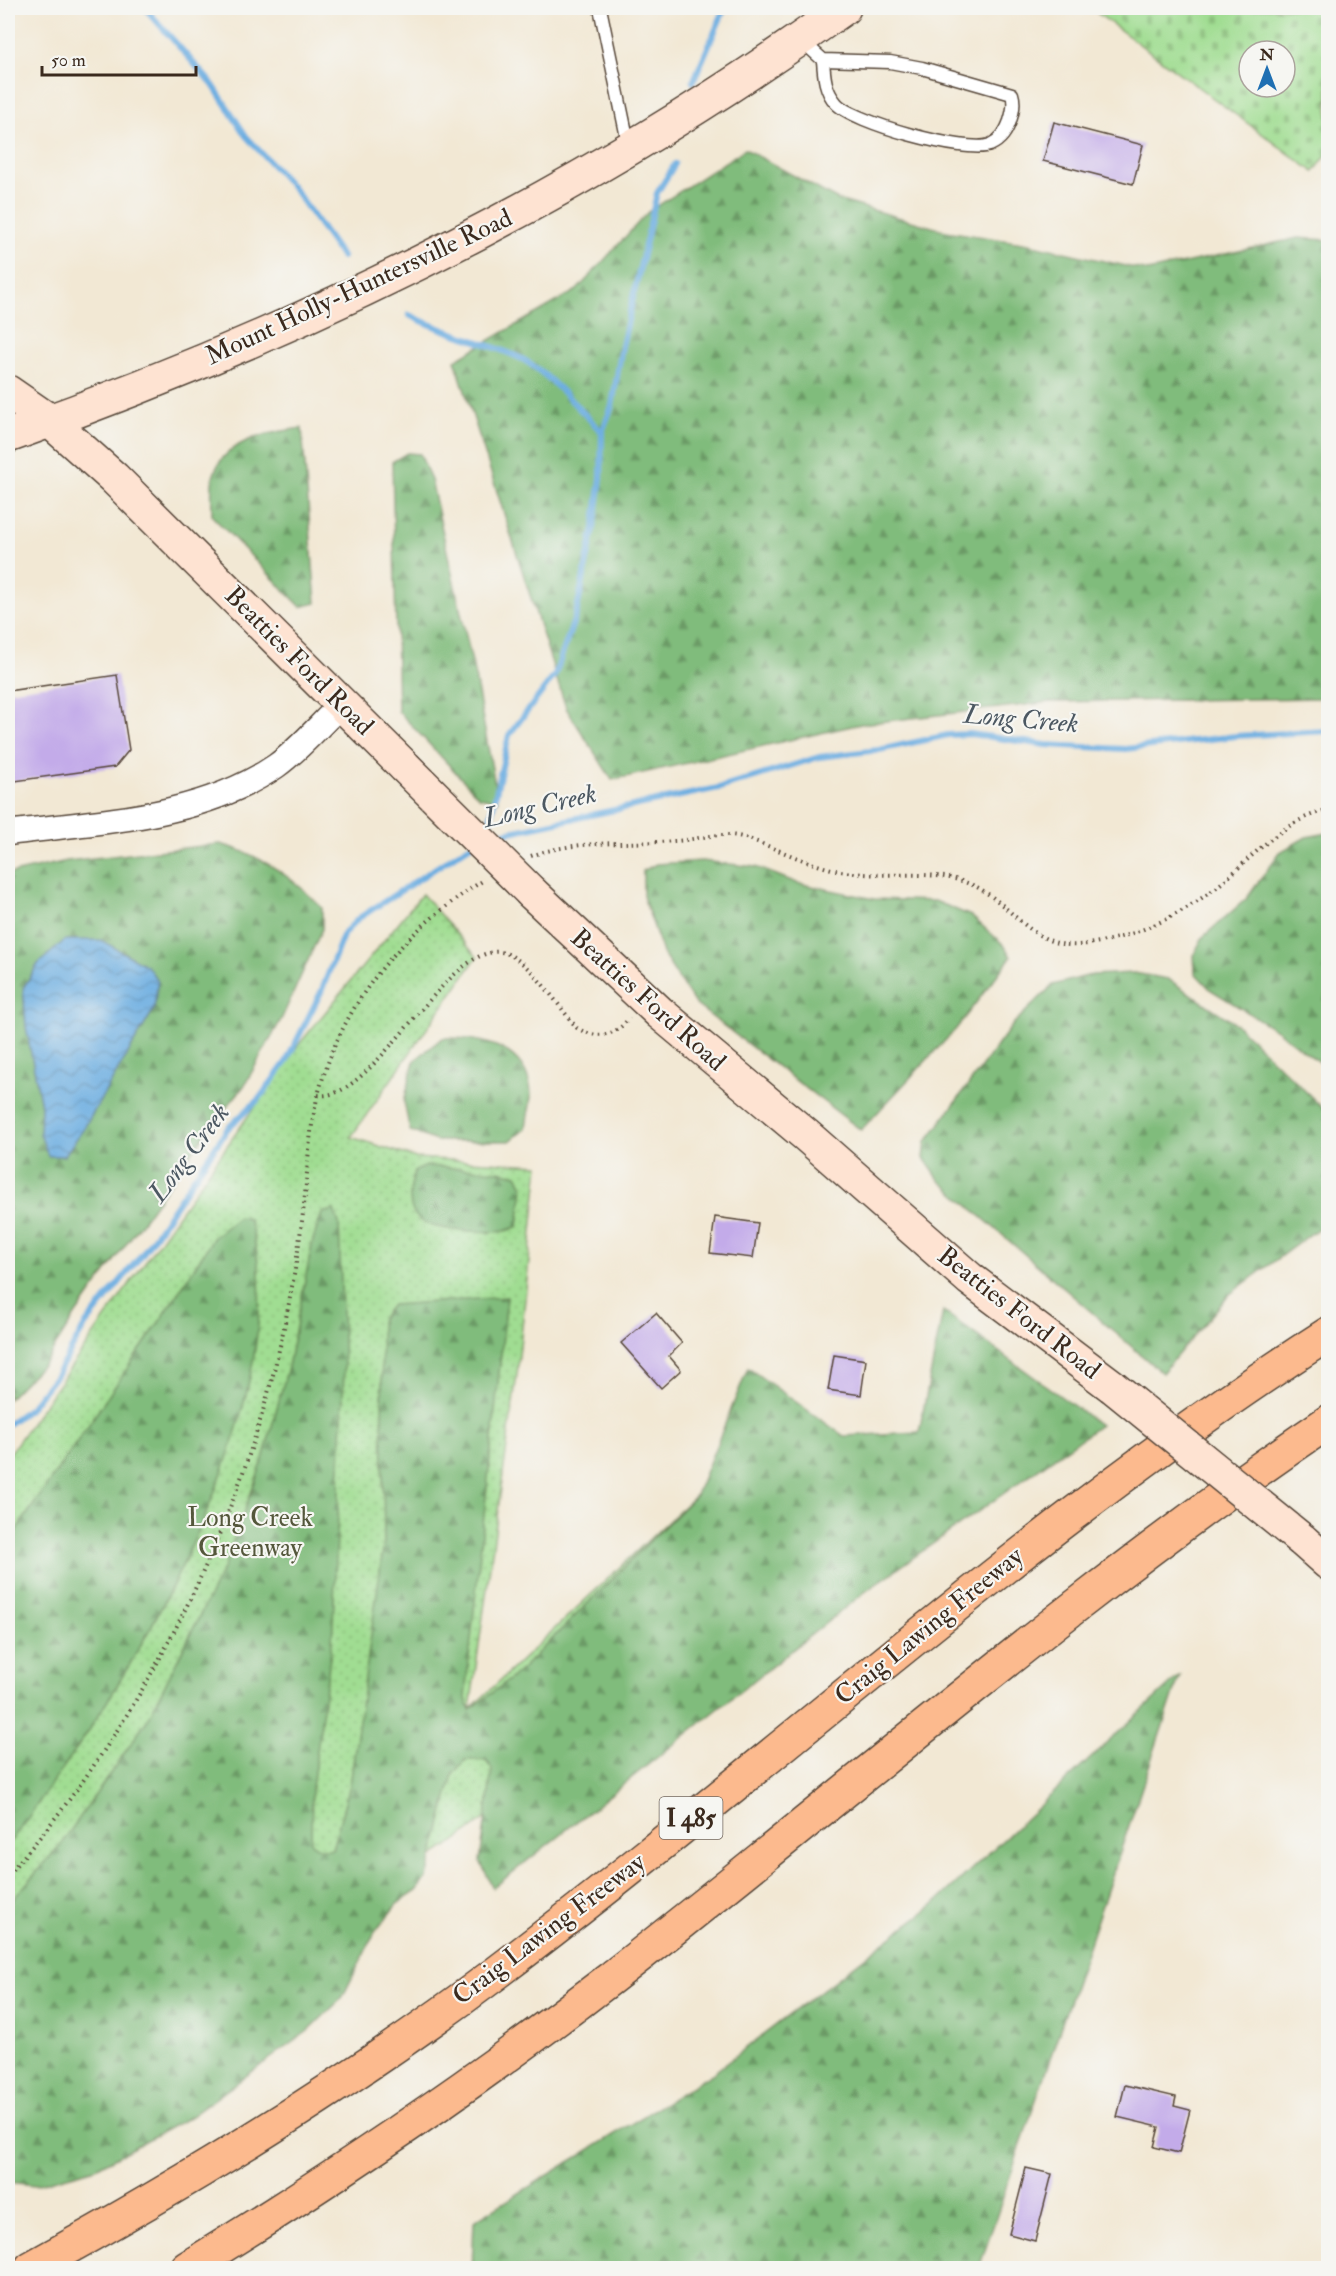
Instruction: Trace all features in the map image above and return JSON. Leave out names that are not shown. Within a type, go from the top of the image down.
[{"type":"highway","name":"Craig Lawing Freeway","points":[[30,2268],[207,2165],[348,2077],[496,1973],[1034,1542],[1186,1430],[1329,1334]]},
{"type":"highway","points":[[187,2268],[305,2196],[498,2062],[610,1979],[1064,1614],[1162,1539],[1329,1422]]},
{"type":"main road","name":"Mount Holly-Huntersville Road","points":[[8,436],[290,324],[409,270],[570,185],[718,95],[812,50],[844,8]]},
{"type":"main road","name":"Beatties Ford Road","points":[[8,392],[50,421],[114,478],[531,892],[690,1039],[807,1136],[970,1279],[1112,1386],[1329,1563]]},
{"type":"street","points":[[8,833],[183,808],[231,791],[277,766],[343,703]]},
{"type":"lane","points":[[600,8],[629,149]]},
{"type":"lane","points":[[812,50],[890,62],[994,88],[1012,94],[1014,102],[1011,116],[1000,138],[988,145],[968,147],[943,143],[893,129],[838,105],[828,92],[812,50]]},
{"type":"path","points":[[527,858],[550,850],[592,843],[673,842],[732,835],[834,871],[934,876],[970,884],[1002,904],[1030,930],[1046,940],[1077,945],[1142,929],[1182,911],[1219,885],[1277,833],[1305,817],[1329,810]]},
{"type":"path","points":[[8,1874],[75,1789],[135,1699],[192,1593],[231,1501],[270,1387],[284,1328],[299,1242],[311,1130],[318,1095],[335,1044],[371,980],[426,923],[490,877]]},
{"type":"path","points":[[318,1095],[332,1096],[357,1079],[414,1021],[448,979],[481,954],[501,951],[511,955],[527,967],[578,1028],[585,1033],[597,1035],[614,1033],[624,1026],[644,998]]},
{"type":"green space","points":[[1104,8],[1328,8],[1328,153],[1314,172],[1097,13]]},
{"type":"green space","points":[[745,149],[838,200],[946,231],[1029,244],[1148,271],[1298,238],[1328,240],[1328,698],[1051,702],[861,724],[612,780],[566,708],[455,360],[577,290],[648,212]]},
{"type":"green space","points":[[302,428],[316,603],[301,607],[212,516],[212,483],[216,468],[234,448],[260,436]]},
{"type":"green space","points":[[407,453],[420,454],[431,480],[474,671],[498,801],[479,797],[398,711],[392,462]]},
{"type":"green space","points":[[1328,833],[1328,1069],[1275,1029],[1211,990],[1195,973],[1194,954],[1203,937],[1247,898],[1280,852],[1306,837]]},
{"type":"green space","points":[[220,844],[249,854],[276,868],[300,887],[322,908],[322,929],[282,1018],[244,1086],[208,1130],[76,1314],[46,1361],[8,1399],[8,874],[67,861]]},
{"type":"green space","points":[[702,861],[756,867],[797,883],[874,899],[935,901],[971,916],[1004,945],[1011,957],[956,1029],[861,1130],[695,1004],[664,956],[643,896],[643,871],[656,864]]},
{"type":"green space","name":"Long Creek Greenway","points":[[422,894],[477,957],[351,1137],[416,1158],[539,1165],[517,1375],[470,1709],[696,1495],[823,1562],[454,1842],[80,2088],[8,2125],[8,1456],[296,1048]]},
{"type":"green space","points":[[1134,973],[1168,979],[1236,1024],[1328,1113],[1328,1221],[1230,1294],[1162,1373],[940,1181],[924,1158],[926,1142],[1014,1023],[1053,985],[1091,975]]},
{"type":"green space","points":[[442,1038],[486,1043],[512,1055],[522,1065],[528,1078],[530,1103],[526,1128],[510,1141],[436,1141],[410,1131],[404,1102],[414,1061]]},
{"type":"green space","points":[[427,1166],[498,1171],[517,1175],[523,1187],[518,1226],[500,1232],[453,1230],[439,1228],[419,1219],[413,1212],[410,1201],[411,1188],[415,1171]]},
{"type":"green space","points":[[334,1210],[339,1223],[344,1369],[332,1643],[312,1787],[311,1843],[320,1849],[332,1849],[350,1785],[384,1542],[381,1319],[392,1305],[507,1297],[465,1696],[470,1710],[520,1671],[696,1495],[748,1368],[844,1436],[919,1432],[943,1311],[1100,1425],[865,1592],[493,1888],[480,1861],[492,1769],[485,1760],[465,1760],[453,1774],[427,1878],[417,1891],[397,1904],[375,1932],[342,1998],[308,2031],[191,2116],[96,2168],[35,2185],[8,2182],[8,1905],[62,1843],[148,1719],[223,1569],[262,1463],[288,1367],[313,1240],[322,1213]]},
{"type":"green space","points":[[239,1217],[249,1219],[259,1285],[254,1357],[235,1434],[206,1513],[170,1590],[131,1662],[91,1727],[8,1844],[8,1542],[164,1315],[214,1237]]},
{"type":"green space","points":[[1180,1675],[979,2268],[472,2268],[474,2221],[712,2074],[933,1905]]},
{"type":"water","points":[[65,940],[101,940],[147,966],[158,981],[154,1009],[83,1130],[64,1156],[48,1156],[40,1134],[41,1106],[26,1027],[23,988],[38,964]]},
{"type":"building","points":[[1054,122],[1143,145],[1133,184],[1043,161]]},
{"type":"building","points":[[117,675],[129,750],[115,767],[8,782],[8,691]]},
{"type":"building","points":[[715,1217],[758,1223],[753,1258],[710,1253]]},
{"type":"building","points":[[656,1313],[682,1343],[669,1356],[681,1370],[661,1388],[621,1343]]},
{"type":"building","points":[[834,1355],[866,1360],[861,1395],[828,1390]]},
{"type":"building","points":[[1125,2085],[1176,2097],[1174,2106],[1190,2110],[1179,2153],[1154,2147],[1159,2127],[1117,2117]]},
{"type":"building","points":[[1026,2168],[1052,2174],[1035,2241],[1009,2234]]},
{"type":"waterway","points":[[145,8],[213,85],[246,136],[295,190],[342,257]]},
{"type":"waterway","points":[[693,82],[725,8]]},
{"type":"waterway","points":[[487,833],[509,735],[555,675],[576,614],[595,523],[601,478],[602,432],[612,406],[622,346],[657,193],[675,164]]},
{"type":"waterway","points":[[409,315],[506,352],[530,364],[563,392],[602,432]]},
{"type":"waterway","name":"Long Creek","points":[[491,836],[723,787],[819,757],[879,750],[948,735],[971,734],[1046,745],[1125,749],[1236,736],[1328,731]]},
{"type":"waterway","name":"Long Creek","points":[[8,1424],[30,1408],[57,1374],[86,1324],[143,1253],[228,1128],[259,1099],[286,1062],[321,992],[344,933],[359,918],[471,845]]}]
